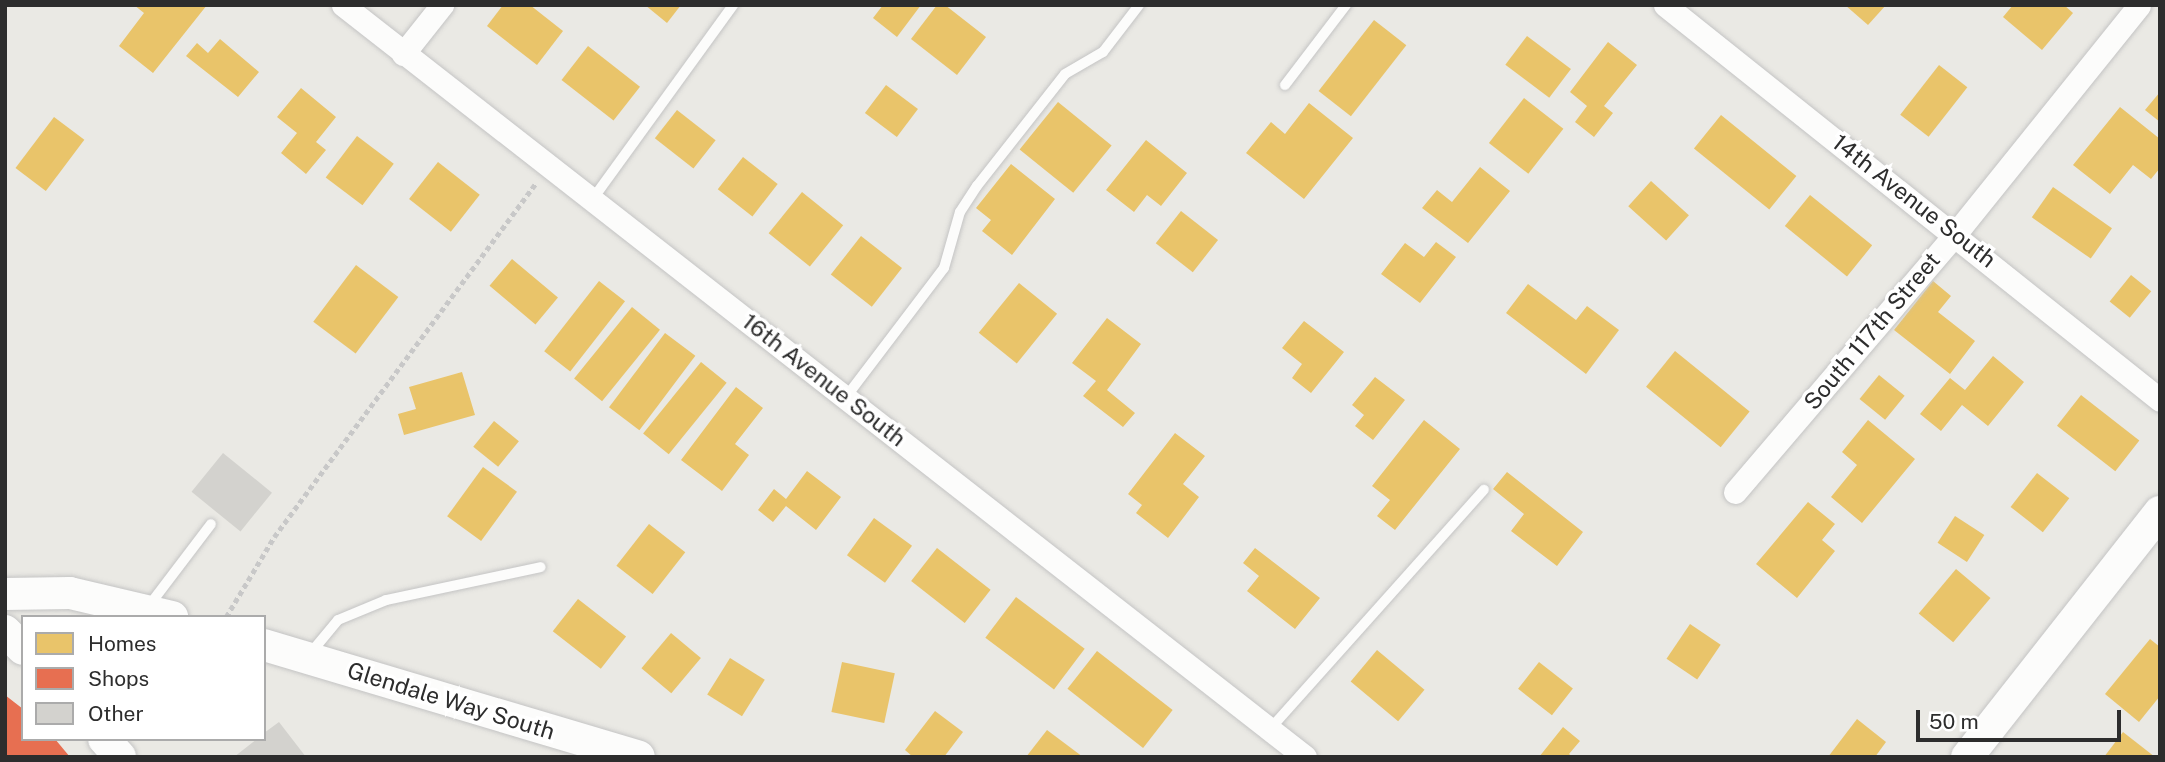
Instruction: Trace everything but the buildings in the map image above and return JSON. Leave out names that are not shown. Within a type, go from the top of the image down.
[{"type":"street","name":"16th Avenue South","points":[[343,5],[1305,757]]},
{"type":"street","points":[[403,54],[442,5]]},
{"type":"street","name":"14th Avenue South","points":[[1665,5],[1956,233],[2160,400]]},
{"type":"street","name":"South 117th Street","points":[[1735,492],[1956,233],[2139,5]]},
{"type":"street","points":[[1967,757],[2160,512]]},
{"type":"street","points":[[5,594],[70,593],[159,613]]},
{"type":"street","points":[[5,631],[21,647]]},
{"type":"street","name":"Glendale Way South","points":[[266,646],[639,757]]},
{"type":"lane","points":[[592,200],[733,5]]},
{"type":"lane","points":[[846,397],[927,296],[944,268],[960,212],[977,186],[1065,75],[1103,52],[1139,5]]},
{"type":"lane","points":[[1285,85],[1346,5]]},
{"type":"lane","points":[[1270,729],[1484,490]]},
{"type":"lane","points":[[159,613],[211,524]]},
{"type":"lane","points":[[308,657],[338,620],[386,600],[541,566]]},
{"type":"path","points":[[227,615],[274,537],[548,166]]}]
